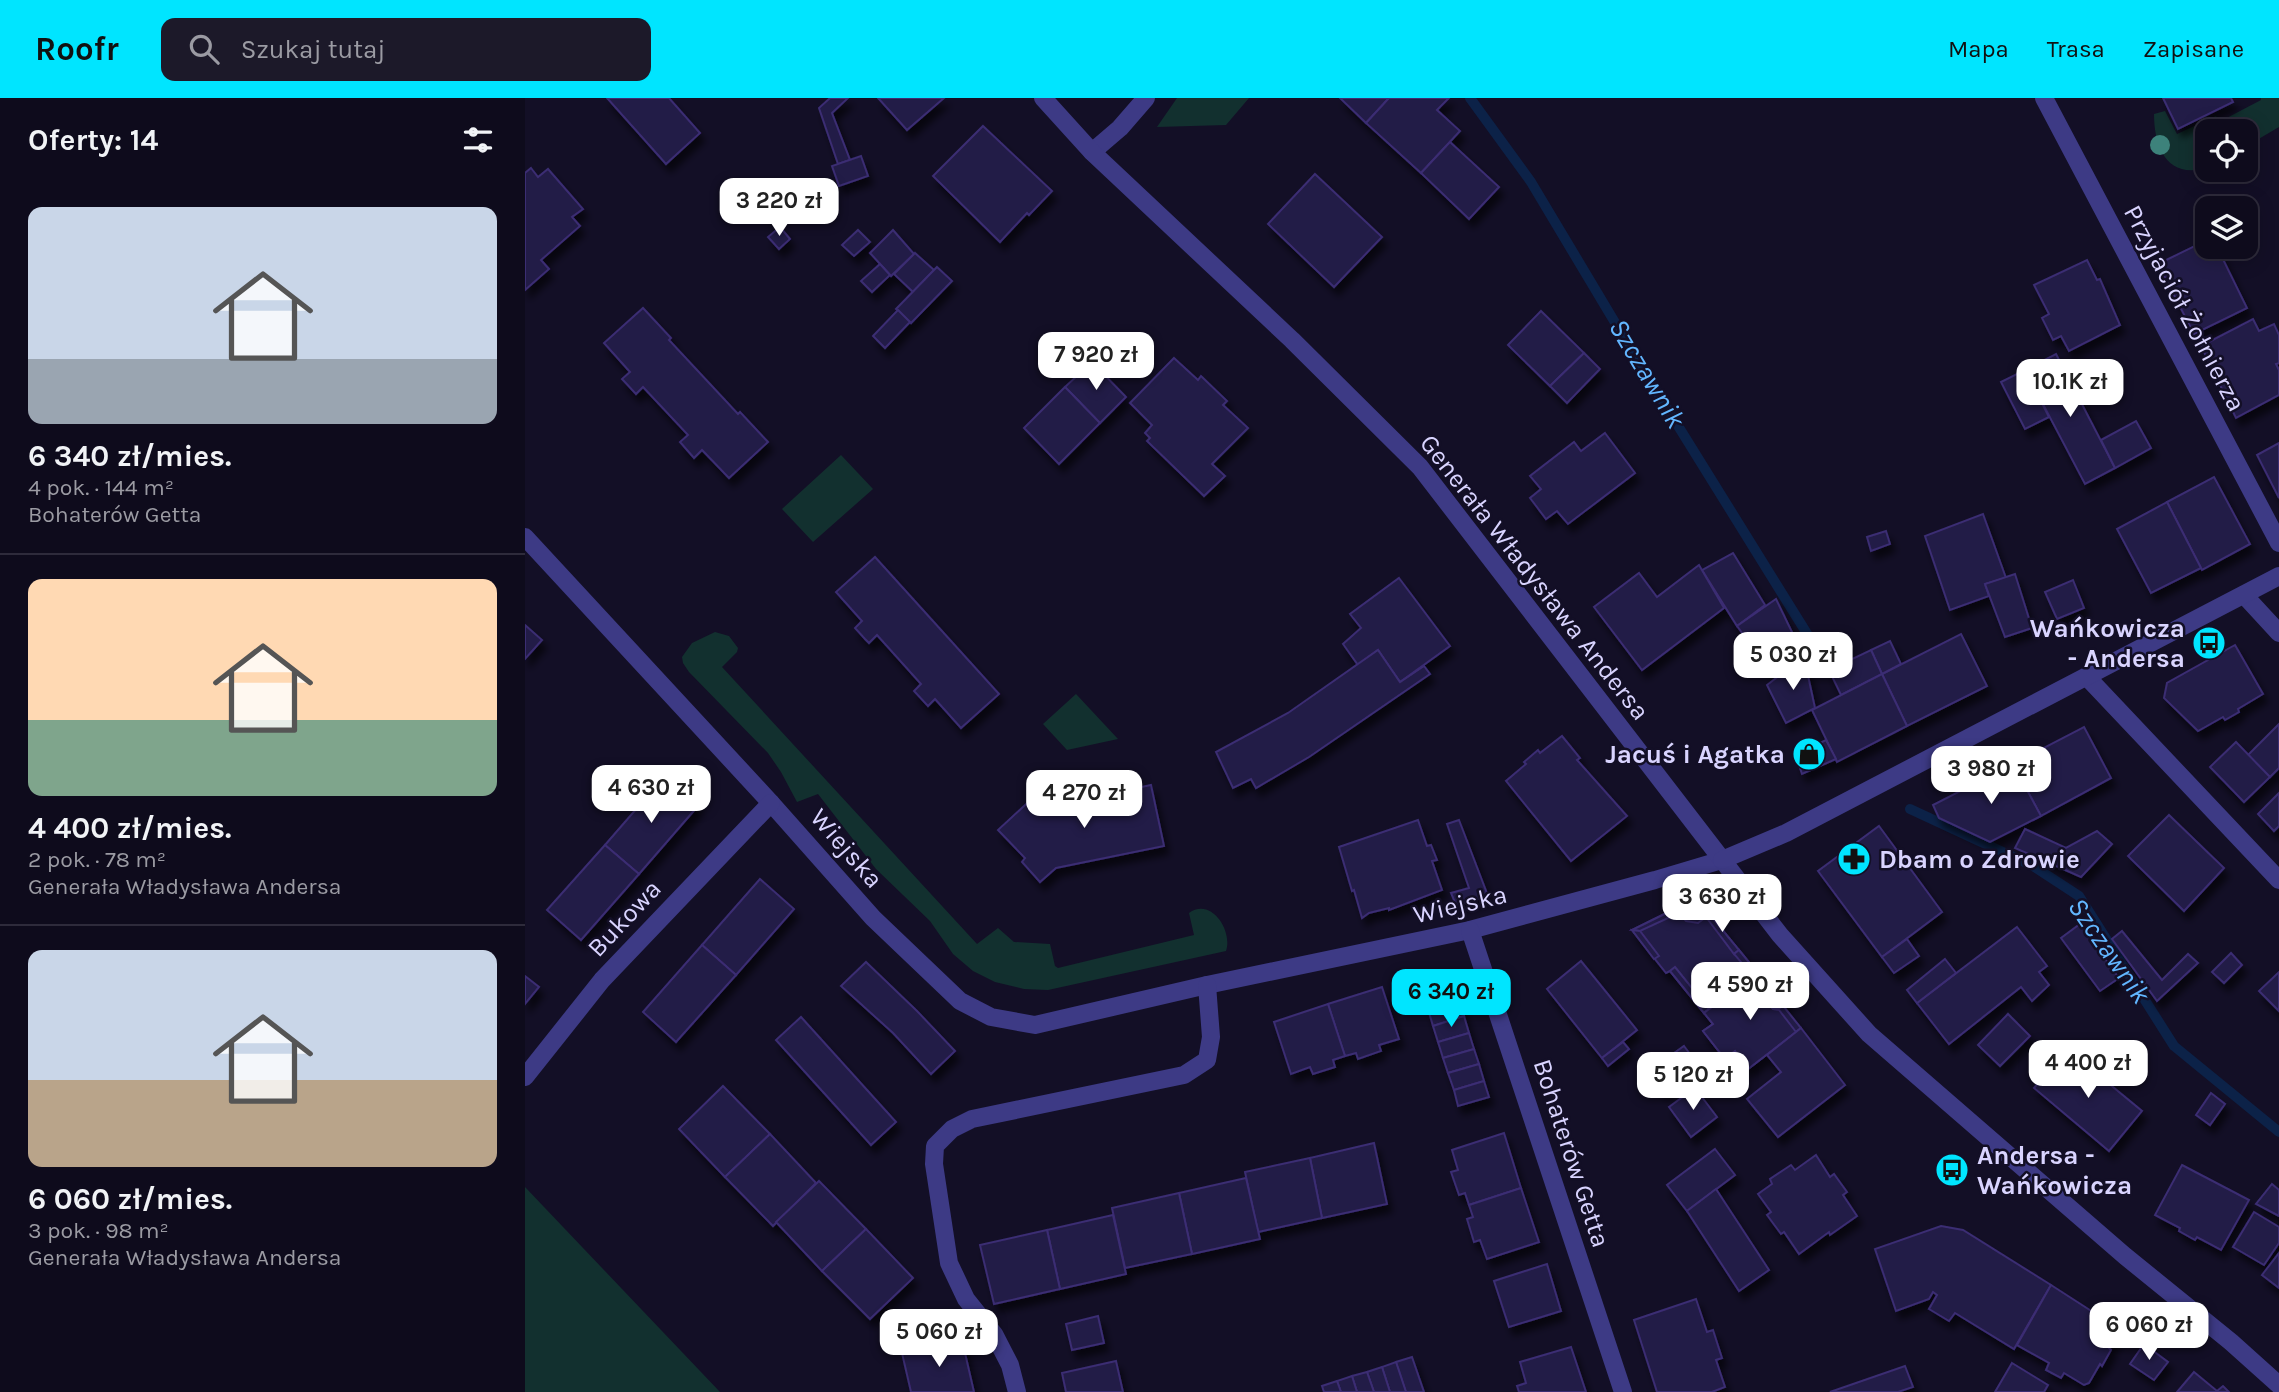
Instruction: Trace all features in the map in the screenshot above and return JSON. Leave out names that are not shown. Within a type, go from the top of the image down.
[{"type":"street","name":"Generała Władysława Andersa","points":[[1043,98],[1092,152],[1292,340],[1420,467],[1798,956],[1869,1034],[2125,1256],[2279,1384]]},
{"type":"street","points":[[1092,152],[1120,128],[1146,98]]},
{"type":"street","name":"Przyjaciół Żołnierza","points":[[2044,98],[2279,542]]},
{"type":"street","name":"Wiejska","points":[[525,537],[771,803],[873,918],[960,1001],[991,1017],[1035,1025],[1207,985],[1470,930],[1722,860],[1786,833],[2279,576]]},
{"type":"street","points":[[2244,595],[2279,634]]},
{"type":"street","points":[[2087,677],[2279,880]]},
{"type":"street","name":"Bukowa","points":[[525,1077],[602,980],[771,803]]},
{"type":"street","name":"Bohaterów Getta","points":[[1470,930],[1623,1392]]},
{"type":"street","points":[[1017,1392],[1010,1365],[994,1334],[966,1298],[949,1264],[934,1164],[935,1146],[952,1129],[972,1119],[1184,1075],[1207,1060],[1211,1037],[1207,985]]},
{"type":"green space","points":[[1177,98],[1249,98],[1226,125],[1157,127]]},
{"type":"green space","points":[[2279,98],[2279,127],[2258,139],[2258,119],[2225,119],[2261,100]]},
{"type":"green space","points":[[2165,111],[2177,134],[2195,126],[2195,170],[2181,169],[2165,158],[2157,138],[2154,114]]},
{"type":"green space","points":[[841,455],[873,489],[813,542],[782,509]]},
{"type":"green space","points":[[715,632],[729,636],[738,648],[722,667],[977,944],[998,928],[1014,942],[1050,944],[1055,966],[1058,968],[1194,935],[1189,913],[1205,909],[1218,918],[1223,926],[1226,951],[1048,990],[1024,989],[995,982],[973,971],[953,954],[930,921],[876,869],[818,794],[797,802],[768,753],[689,672],[682,657],[692,643]]},
{"type":"green space","points":[[1076,694],[1118,739],[1067,750],[1043,724]]},
{"type":"green space","points":[[525,1187],[720,1392],[525,1392]]},
{"type":"building","points":[[607,98],[669,98],[700,133],[666,164]]},
{"type":"building","points":[[830,98],[848,98],[832,113],[850,160],[838,164],[819,108]]},
{"type":"building","points":[[878,98],[944,98],[907,130]]},
{"type":"building","points":[[1340,98],[1389,98],[1366,123]]},
{"type":"building","points":[[1389,98],[1449,98],[1437,110],[1460,131],[1421,173],[1366,123]]},
{"type":"building","points":[[2163,98],[2231,98],[2233,102],[2178,129]]},
{"type":"building","points":[[983,126],[1052,191],[1000,242],[933,176]]},
{"type":"building","points":[[1450,142],[1499,187],[1469,219],[1421,173]]},
{"type":"building","points":[[861,156],[868,176],[839,186],[832,166]]},
{"type":"building","points":[[531,168],[538,177],[548,169],[583,209],[572,217],[580,226],[541,260],[549,269],[525,290],[525,173]]},
{"type":"building","points":[[1315,174],[1382,237],[1334,287],[1268,224]]},
{"type":"building","points":[[780,227],[790,239],[779,249],[768,237]]},
{"type":"building","points":[[858,230],[870,242],[854,256],[842,245]]},
{"type":"building","points":[[893,230],[914,254],[891,276],[870,253]]},
{"type":"building","points":[[2195,246],[2195,259],[2223,259],[2247,308],[2194,334],[2158,264]]},
{"type":"building","points":[[915,253],[934,270],[913,292],[894,274]]},
{"type":"building","points":[[2087,260],[2097,280],[2100,279],[2120,325],[2069,351],[2061,336],[2053,340],[2042,318],[2049,314],[2034,285]]},
{"type":"building","points":[[880,264],[890,275],[872,292],[861,281]]},
{"type":"building","points":[[937,267],[952,281],[911,323],[896,309]]},
{"type":"building","points":[[643,308],[738,414],[740,412],[768,442],[729,478],[702,450],[694,458],[680,442],[688,435],[643,387],[636,394],[622,379],[630,372],[604,343]]},
{"type":"building","points":[[898,310],[910,322],[885,348],[873,336]]},
{"type":"building","points":[[1541,311],[1584,353],[1550,386],[1508,345]]},
{"type":"building","points":[[2253,319],[2259,331],[2274,324],[2279,335],[2279,363],[2276,364],[2279,370],[2279,395],[2236,418],[2201,346]]},
{"type":"building","points":[[1584,353],[1600,369],[1567,403],[1550,386]]},
{"type":"building","points":[[2056,354],[2115,468],[2085,484],[2025,370]]},
{"type":"building","points":[[1174,358],[1198,380],[1201,376],[1227,401],[1223,405],[1248,428],[1212,464],[1225,476],[1204,496],[1147,441],[1150,438],[1145,433],[1152,425],[1130,403]]},
{"type":"building","points":[[1092,362],[1126,397],[1100,423],[1065,387]]},
{"type":"building","points":[[2025,370],[2049,417],[2025,429],[2001,382]]},
{"type":"building","points":[[1065,387],[1100,423],[1059,464],[1024,428]]},
{"type":"building","points":[[2136,421],[2151,448],[2115,468],[2101,440]]},
{"type":"building","points":[[1605,433],[1635,473],[1568,524],[1557,511],[1546,519],[1530,498],[1541,489],[1530,476],[1574,442],[1581,451]]},
{"type":"building","points":[[2279,443],[2279,498],[2257,455]]},
{"type":"building","points":[[2214,477],[2250,544],[2202,570],[2167,502]]},
{"type":"building","points":[[2167,502],[2201,568],[2151,593],[2117,529]]},
{"type":"building","points":[[1983,514],[2006,578],[1985,584],[1989,596],[1950,610],[1925,536]]},
{"type":"building","points":[[1886,531],[1890,544],[1871,551],[1867,537]]},
{"type":"building","points":[[1733,553],[1765,605],[1737,626],[1702,570]]},
{"type":"building","points":[[875,557],[999,694],[961,728],[935,699],[928,706],[914,691],[921,684],[877,635],[869,643],[865,639],[855,628],[862,621],[836,592]]},
{"type":"building","points":[[1699,565],[1724,608],[1642,670],[1594,607],[1639,573],[1657,597]]},
{"type":"building","points":[[2015,574],[2032,628],[2005,637],[1985,584]]},
{"type":"building","points":[[1399,578],[1450,646],[1400,682],[1378,650],[1358,665],[1343,644],[1361,628],[1350,614]]},
{"type":"building","points":[[2073,580],[2084,608],[2057,619],[2045,592]]},
{"type":"building","points":[[1776,599],[1804,657],[1776,679],[1737,626]]},
{"type":"building","points":[[525,625],[542,640],[525,659]]},
{"type":"building","points":[[1961,634],[1987,686],[1907,726],[1882,674]]},
{"type":"building","points":[[1890,641],[1901,664],[1882,674],[1871,650]]},
{"type":"building","points":[[2235,645],[2263,694],[2225,720],[2223,717],[2198,731],[2164,698],[2167,683]]},
{"type":"building","points":[[1378,650],[1400,682],[1424,666],[1430,674],[1309,757],[1256,788],[1251,779],[1233,788],[1216,752],[1288,713]]},
{"type":"building","points":[[1871,650],[1882,674],[1841,695],[1829,670]]},
{"type":"building","points":[[1804,657],[1815,708],[1786,723],[1767,685]]},
{"type":"building","points":[[1882,674],[1907,726],[1837,762],[1812,710]]},
{"type":"building","points":[[2279,724],[2279,768],[2270,777],[2248,755]]},
{"type":"building","points":[[2084,727],[2111,778],[2041,816],[2013,764]]},
{"type":"building","points":[[1562,736],[1580,758],[1577,760],[1627,816],[1571,861],[1506,781],[1538,750],[1540,753]]},
{"type":"building","points":[[1826,740],[1836,759],[1802,774],[1798,762],[1804,759],[1801,752]]},
{"type":"building","points":[[2236,742],[2270,777],[2244,802],[2210,767]]},
{"type":"building","points":[[2013,764],[2041,816],[1990,842],[1939,818],[1933,805]]},
{"type":"building","points":[[664,777],[698,806],[639,874],[605,845]]},
{"type":"building","points":[[1151,785],[1164,846],[1056,868],[1040,882],[1022,862],[1025,858],[998,830],[1036,795],[1047,807]]},
{"type":"building","points":[[2279,793],[2279,826],[2274,831],[2258,814]]},
{"type":"building","points":[[2169,815],[2224,868],[2184,911],[2128,856]]},
{"type":"building","points":[[1418,820],[1427,846],[1431,845],[1437,860],[1432,861],[1442,890],[1389,910],[1369,913],[1362,918],[1339,847]]},
{"type":"building","points":[[1459,820],[1488,896],[1456,905],[1451,893],[1469,888],[1447,824]]},
{"type":"building","points":[[1879,826],[1942,912],[1882,957],[1818,871]]},
{"type":"building","points":[[2025,829],[2066,848],[2097,831],[2112,844],[2081,877],[2015,848]]},
{"type":"building","points":[[605,845],[639,874],[581,940],[547,910]]},
{"type":"building","points":[[760,879],[794,909],[736,975],[702,945]]},
{"type":"building","points":[[1690,901],[1702,905],[1757,972],[1704,1013],[1670,971],[1666,973],[1632,930]]},
{"type":"building","points":[[1690,901],[1702,905],[1706,910],[1706,917],[1698,923],[1686,921],[1679,913],[1681,906]]},
{"type":"building","points":[[1681,906],[1679,913],[1640,931],[1632,930]]},
{"type":"building","points":[[1706,910],[1739,950],[1734,954],[1706,917]]},
{"type":"building","points":[[2080,924],[2119,978],[2100,991],[2061,938]]},
{"type":"building","points":[[2017,927],[2047,966],[2039,972],[2049,985],[2032,1001],[2021,987],[1949,1044],[1917,1003]]},
{"type":"building","points":[[1632,930],[1640,931],[1659,956],[1654,959]]},
{"type":"building","points":[[2122,931],[2162,980],[2188,954],[2198,963],[2157,1001],[2112,939]]},
{"type":"building","points":[[1907,939],[1919,956],[1894,973],[1882,957]]},
{"type":"building","points":[[702,945],[736,975],[676,1042],[643,1012]]},
{"type":"building","points":[[1739,950],[1757,972],[1753,976],[1734,954]]},
{"type":"building","points":[[2231,953],[2242,965],[2224,983],[2212,972]]},
{"type":"building","points":[[1945,959],[1956,973],[1917,1003],[1907,990]]},
{"type":"building","points":[[1581,961],[1637,1030],[1602,1058],[1547,989]]},
{"type":"building","points":[[866,962],[955,1051],[931,1074],[893,1033],[841,986]]},
{"type":"building","points":[[1675,967],[1709,1009],[1704,1013],[1670,971]]},
{"type":"building","points":[[1757,972],[1772,991],[1779,991],[1786,1000],[1784,1007],[1801,1028],[1748,1069],[1735,1051],[1725,1059],[1703,1031],[1713,1024],[1704,1013]]},
{"type":"building","points":[[2279,972],[2279,1011],[2259,991]]},
{"type":"building","points":[[1451,975],[1464,1016],[1433,1026],[1421,985]]},
{"type":"building","points":[[525,976],[539,987],[525,1004]]},
{"type":"building","points":[[1753,976],[1767,995],[1767,1001],[1773,1009],[1779,1010],[1796,1032],[1748,1069],[1735,1051],[1725,1059],[1703,1031],[1713,1024],[1704,1013]]},
{"type":"building","points":[[1382,987],[1399,1039],[1379,1045],[1381,1051],[1358,1059],[1356,1053],[1345,1056],[1328,1004]]},
{"type":"building","points":[[1772,991],[1780,991],[1785,1000],[1783,1007],[1772,1009],[1767,1004],[1767,996]]},
{"type":"building","points":[[1328,1004],[1345,1056],[1333,1060],[1335,1067],[1313,1074],[1310,1067],[1291,1074],[1274,1022]]},
{"type":"building","points":[[2008,1014],[2030,1036],[2000,1066],[1978,1045]]},
{"type":"building","points":[[1464,1016],[1469,1033],[1438,1042],[1433,1026]]},
{"type":"building","points":[[801,1017],[896,1122],[871,1145],[776,1040]]},
{"type":"building","points":[[1801,1028],[1845,1085],[1778,1137],[1747,1099],[1781,1072],[1767,1055]]},
{"type":"building","points":[[1469,1033],[1474,1049],[1443,1058],[1438,1042]]},
{"type":"building","points":[[1623,1042],[1629,1049],[1608,1066],[1602,1058]]},
{"type":"building","points":[[1684,1046],[1699,1066],[1663,1091],[1649,1071]]},
{"type":"building","points":[[1474,1049],[1479,1064],[1448,1073],[1443,1058]]},
{"type":"building","points":[[2067,1049],[2142,1111],[2109,1151],[2034,1088]]},
{"type":"building","points":[[1479,1064],[1484,1081],[1454,1090],[1448,1073]]},
{"type":"building","points":[[1484,1081],[1489,1097],[1458,1106],[1454,1090]]},
{"type":"building","points":[[723,1086],[770,1134],[725,1177],[679,1129]]},
{"type":"building","points":[[1695,1088],[1717,1117],[1691,1137],[1669,1107]]},
{"type":"building","points":[[2211,1093],[2225,1104],[2210,1125],[2196,1115]]},
{"type":"building","points":[[1504,1133],[1521,1188],[1469,1205],[1465,1193],[1459,1195],[1451,1172],[1458,1170],[1452,1150]]},
{"type":"building","points":[[770,1134],[816,1183],[773,1226],[725,1177]]},
{"type":"building","points":[[1374,1143],[1387,1204],[1322,1218],[1310,1158]]},
{"type":"building","points":[[1715,1149],[1735,1175],[1687,1211],[1667,1185]]},
{"type":"building","points":[[1816,1155],[1830,1177],[1834,1174],[1847,1192],[1843,1195],[1857,1216],[1799,1254],[1784,1232],[1781,1234],[1767,1215],[1771,1212],[1758,1194],[1772,1184],[1770,1179],[1791,1165],[1795,1170]]},
{"type":"building","points":[[1310,1158],[1322,1218],[1258,1232],[1245,1172]]},
{"type":"building","points":[[2182,1165],[2249,1200],[2221,1250],[2197,1237],[2195,1240],[2179,1231],[2180,1228],[2155,1215]]},
{"type":"building","points":[[1246,1178],[1260,1239],[1192,1254],[1179,1193]]},
{"type":"building","points":[[819,1181],[866,1229],[822,1271],[776,1222]]},
{"type":"building","points":[[2272,1184],[2279,1190],[2279,1216],[2256,1204]]},
{"type":"building","points":[[1521,1188],[1539,1242],[1487,1259],[1480,1240],[1474,1242],[1467,1219],[1473,1217],[1469,1205]]},
{"type":"building","points":[[1716,1189],[1769,1270],[1739,1291],[1687,1211]]},
{"type":"building","points":[[1179,1193],[1192,1254],[1125,1268],[1112,1208]]},
{"type":"building","points":[[2254,1212],[2279,1227],[2279,1243],[2264,1265],[2233,1247]]},
{"type":"building","points":[[1113,1215],[1126,1274],[1060,1289],[1047,1230]]},
{"type":"building","points":[[1941,1226],[1963,1230],[2051,1285],[2014,1349],[1955,1313],[1949,1321],[1929,1309],[1937,1295],[1933,1292],[1929,1299],[1896,1311],[1875,1249]]},
{"type":"building","points":[[866,1229],[913,1278],[870,1319],[822,1271]]},
{"type":"building","points":[[1047,1230],[1060,1289],[994,1304],[980,1245]]},
{"type":"building","points":[[2279,1253],[2279,1288],[2262,1275]]},
{"type":"building","points":[[1547,1264],[1561,1311],[1509,1327],[1494,1281]]},
{"type":"building","points":[[2051,1285],[2096,1314],[2098,1312],[2123,1325],[2102,1366],[2100,1364],[2089,1383],[2084,1385],[2064,1373],[2061,1378],[2046,1370],[2049,1363],[2017,1345]]},
{"type":"building","points":[[1696,1299],[1707,1332],[1713,1330],[1722,1358],[1716,1360],[1725,1387],[1712,1392],[1657,1392],[1634,1320]]},
{"type":"building","points":[[940,1315],[946,1344],[912,1351],[906,1323]]},
{"type":"building","points":[[1098,1316],[1104,1343],[1072,1350],[1066,1324]]},
{"type":"building","points":[[962,1340],[974,1392],[911,1392],[902,1353]]},
{"type":"building","points":[[2144,1344],[2168,1362],[2154,1380],[2130,1364]]},
{"type":"building","points":[[1571,1347],[1586,1392],[1519,1392],[1517,1386],[1526,1383],[1520,1362]]},
{"type":"building","points":[[1412,1357],[1424,1392],[1406,1392],[1396,1362]]},
{"type":"building","points":[[1116,1361],[1123,1392],[1066,1392],[1062,1373]]},
{"type":"building","points":[[1396,1362],[1406,1392],[1390,1392],[1382,1367]]},
{"type":"building","points":[[2012,1363],[2048,1385],[2044,1392],[1995,1392]]},
{"type":"building","points":[[1905,1366],[1913,1387],[1898,1392],[1830,1392]]},
{"type":"building","points":[[1382,1367],[1390,1392],[1374,1392],[1367,1372]]},
{"type":"building","points":[[1367,1372],[1374,1392],[1357,1392],[1352,1376]]},
{"type":"building","points":[[2194,1372],[2217,1391],[2223,1386],[2229,1392],[2177,1392]]},
{"type":"building","points":[[1352,1376],[1357,1392],[1341,1392],[1337,1381]]},
{"type":"building","points":[[1337,1381],[1341,1392],[1324,1392],[1322,1386]]},
{"type":"waterway","name":"Szczawnik","points":[[1470,98],[1531,182],[1644,371],[1819,653]]},
{"type":"waterway","name":"Szczawnik","points":[[1910,809],[2033,866],[2079,896],[2174,1046],[2279,1132]]},
{"type":"place","name":"Wańkowicza - Andersa","points":[[2209,643]]},
{"type":"place","name":"Jacuś i Agatka","points":[[1809,754]]},
{"type":"place","name":"Dbam o Zdrowie","points":[[1854,859]]},
{"type":"place","name":"Andersa - Wańkowicza","points":[[1952,1170]]}]
